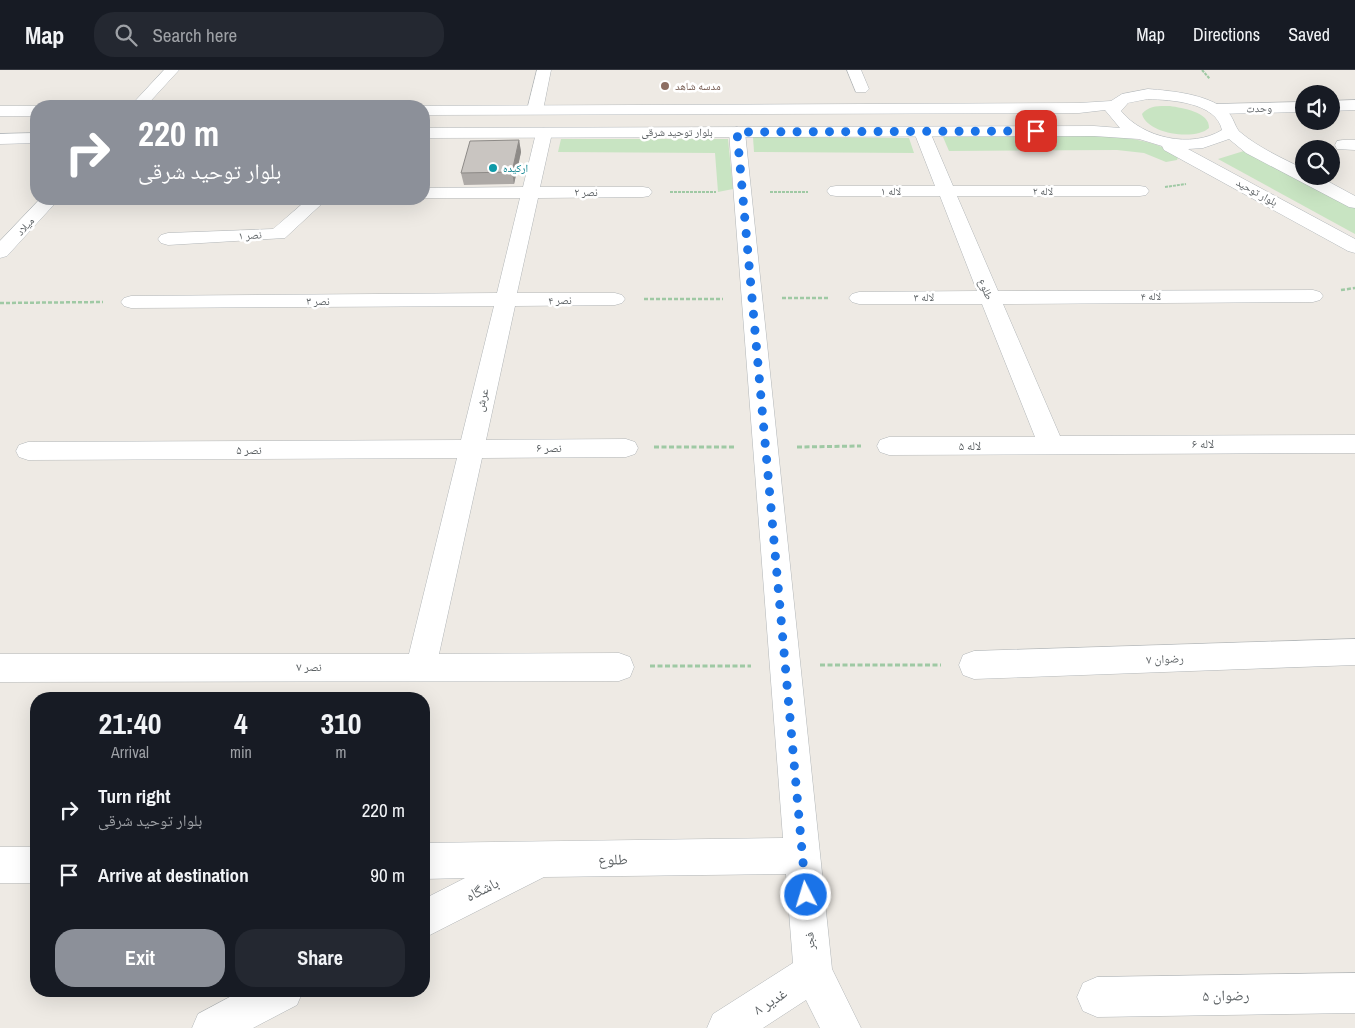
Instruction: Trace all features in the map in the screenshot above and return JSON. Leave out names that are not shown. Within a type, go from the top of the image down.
[{"type":"street","points":[[139,100],[172,70]]},
{"type":"street","points":[[535,110],[544,70]]},
{"type":"street","name":"بلوار توحید شرقی","points":[[430,110],[1070,108],[1115,104],[1122,99],[1134,96],[1157,94],[1183,98],[1214,110]]},
{"type":"street","points":[[1115,104],[1113,111],[1117,119],[1141,134],[1158,140],[1177,143],[1212,142],[1223,138],[1230,132],[1230,125],[1224,117],[1214,110]]},
{"type":"street","points":[[1340,106],[1355,105]]},
{"type":"street","name":"وحدت","points":[[1214,110],[1295,107]]},
{"type":"street","points":[[0,111],[30,111]]},
{"type":"street","name":"بلوار توحید شرقی","points":[[430,133],[1094,131],[1141,134]]},
{"type":"street","name":"فجر","points":[[737,132],[813,974]]},
{"type":"street","name":"طلوع","points":[[922,132],[1051,445]]},
{"type":"street","points":[[1230,132],[1252,149],[1295,171]]},
{"type":"street","name":"عرش","points":[[421,667],[544,133]]},
{"type":"street","points":[[0,139],[30,138]]},
{"type":"street","name":"بلوار توحید","points":[[1158,140],[1355,247]]},
{"type":"street","points":[[1321,185],[1355,203]]},
{"type":"street","name":"لاله ۱","points":[[836,191],[947,191]]},
{"type":"street","name":"لاله ۲","points":[[947,191],[1140,191]]},
{"type":"street","points":[[430,192],[530,192]]},
{"type":"street","name":"نصر ۲","points":[[530,192],[643,192]]},
{"type":"street","name":"میلاد","points":[[0,252],[44,205]]},
{"type":"street","name":"نصر ۱","points":[[168,239],[278,234],[311,205]]},
{"type":"street","name":"لاله ۴","points":[[989,297],[1313,296]]},
{"type":"street","name":"لاله ۳","points":[[859,298],[989,297]]},
{"type":"street","name":"نصر ۴","points":[[505,300],[615,299]]},
{"type":"street","name":"نصر ۳","points":[[132,302],[505,300]]},
{"type":"street","name":"لاله ۶","points":[[1051,445],[1355,444]]},
{"type":"street","name":"لاله ۵","points":[[889,446],[1051,445]]},
{"type":"street","name":"نصر ۶","points":[[471,448],[626,448]]},
{"type":"street","name":"نصر ۵","points":[[28,451],[471,448]]},
{"type":"street","name":"رضوان ۷","points":[[974,665],[1355,652]]},
{"type":"street","name":"نصر ۷","points":[[0,668],[619,667]]},
{"type":"street","name":"طلوع","points":[[430,861],[802,856]]},
{"type":"street","name":"باشگاه","points":[[430,916],[540,860]]},
{"type":"street","points":[[0,865],[30,865]]},
{"type":"street","points":[[813,974],[841,1028]]},
{"type":"street","name":"غدیر ۸","points":[[727,1028],[813,974]]},
{"type":"street","name":"رضوان ۵","points":[[1097,996],[1355,992]]},
{"type":"street","points":[[212,1028],[271,997]]},
{"type":"path","points":[[0,303],[132,302]]},
{"type":"green space","points":[[1170,106],[1200,115],[1205,118],[1209,128],[1202,132],[1183,135],[1162,131],[1146,121],[1142,114],[1151,108]]},
{"type":"green space","points":[[1084,135],[1121,137],[1145,141],[1179,155],[1177,160],[1166,162],[1144,153],[1117,150],[949,151],[943,137]]},
{"type":"green space","points":[[753,137],[909,138],[914,153],[754,152]]},
{"type":"green space","points":[[561,139],[728,139],[733,189],[718,192],[715,153],[558,152]]},
{"type":"green space","points":[[1247,150],[1295,175],[1295,185],[1313,185],[1355,207],[1355,234],[1218,159]]},
{"type":"building","points":[[519,140],[512,172],[461,173],[470,141]]},
{"type":"place","name":"مدسه شاهد","points":[[665,86]]},
{"type":"place","name":"ارکیده","points":[[493,168]]},
{"type":"route","points":[[806,895],[737,132],[1036,131]]}]
